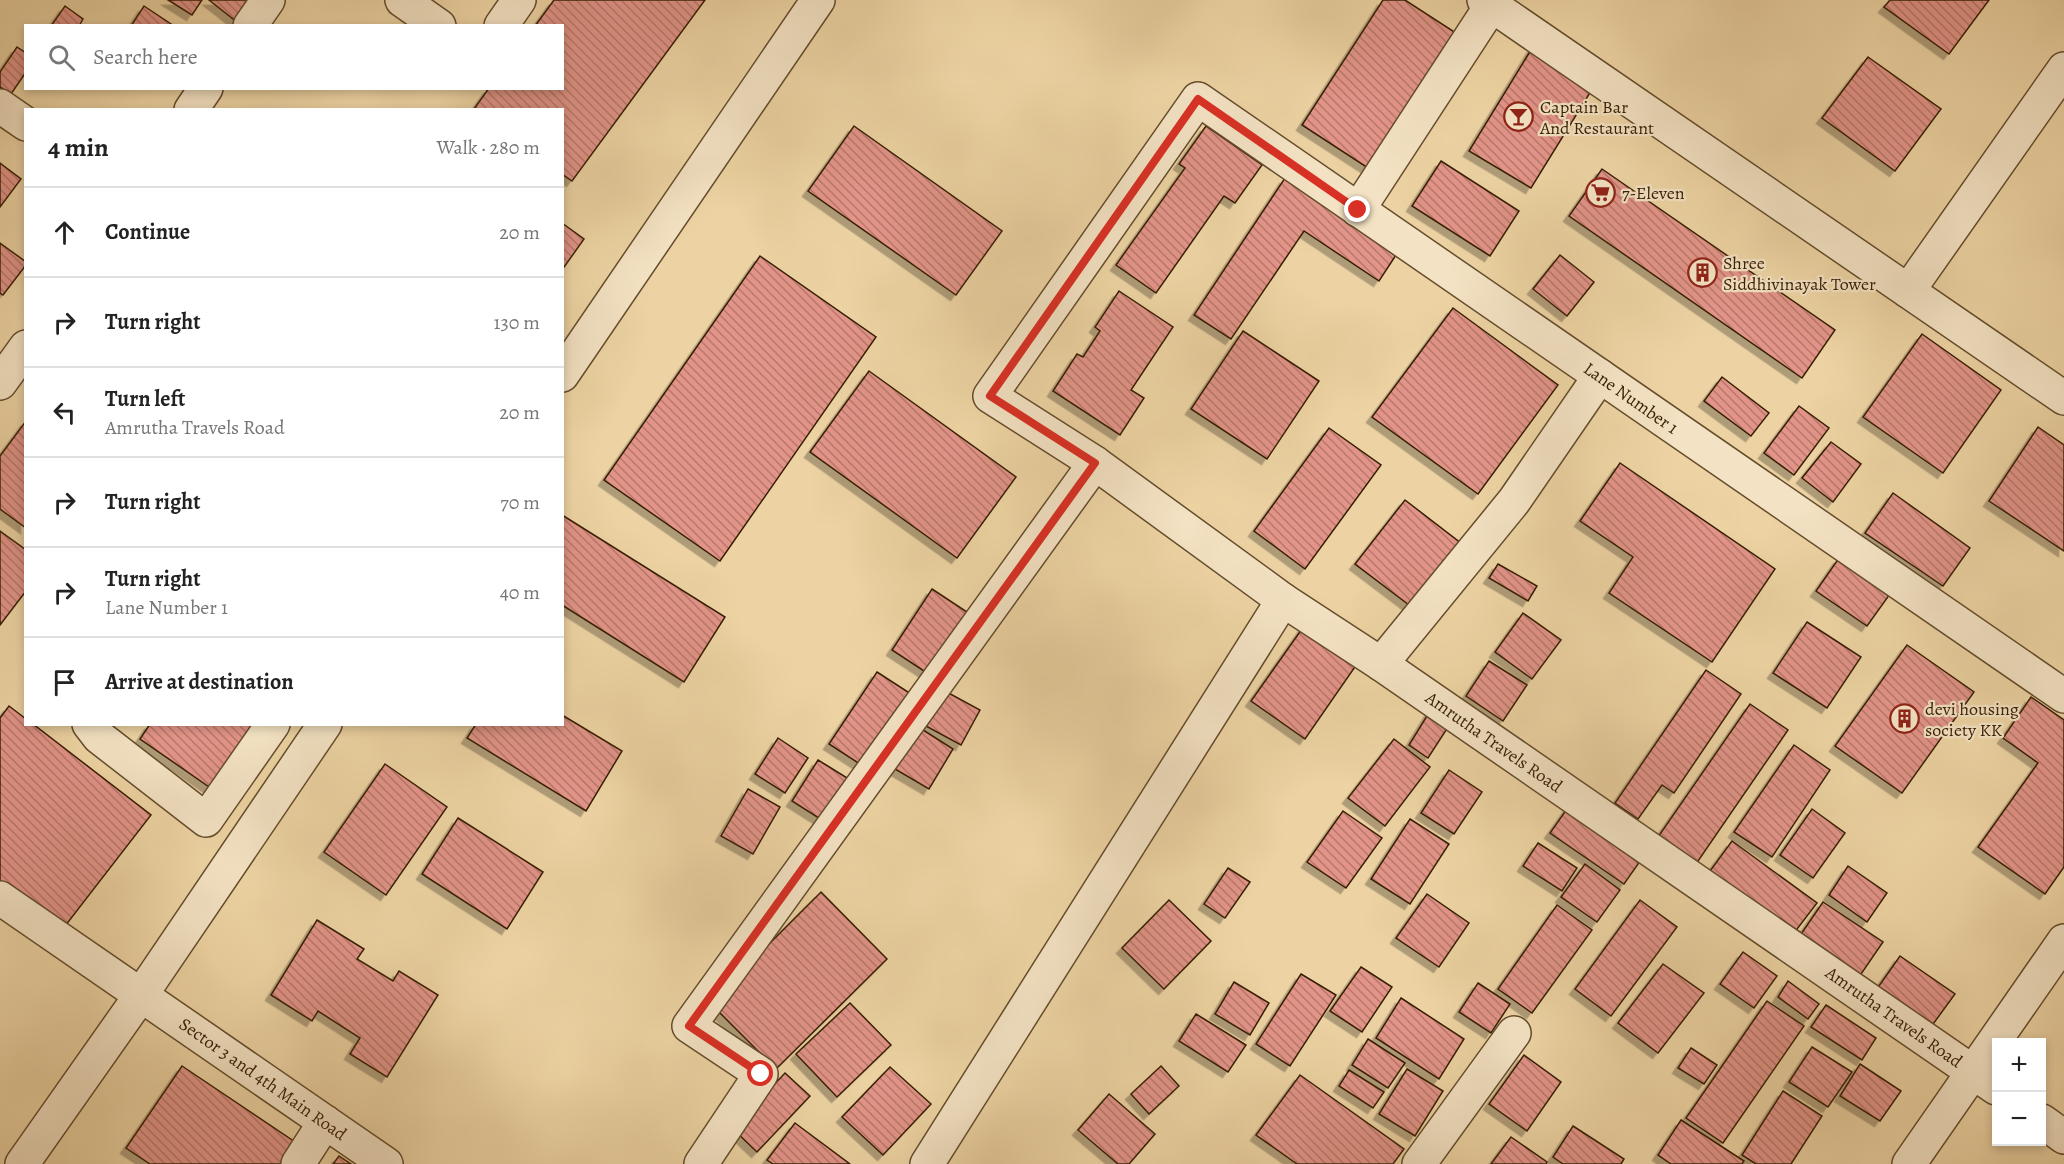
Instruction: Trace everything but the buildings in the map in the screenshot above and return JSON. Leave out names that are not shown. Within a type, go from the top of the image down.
[{"type":"street","points":[[251,24],[268,0]]},
{"type":"street","points":[[402,0],[436,24]]},
{"type":"street","points":[[502,24],[519,0]]},
{"type":"street","points":[[564,372],[818,0]]},
{"type":"street","points":[[1358,210],[1490,2],[2064,398]]},
{"type":"street","points":[[1908,291],[2064,69]]},
{"type":"street","points":[[192,108],[205,90]]},
{"type":"street","name":"Lane Number 1","points":[[990,396],[1198,99],[2064,696]]},
{"type":"street","points":[[0,106],[24,123]]},
{"type":"street","points":[[0,383],[24,350]]},
{"type":"street","points":[[1381,664],[1514,501],[1600,376]]},
{"type":"street","name":"Amrutha Travels Road","points":[[990,396],[1095,463],[1283,600],[1381,664],[1985,1080]]},
{"type":"street","points":[[700,1164],[761,1074],[689,1026],[1095,463]]},
{"type":"street","points":[[927,1164],[1283,600]]},
{"type":"street","points":[[91,726],[99,736],[206,820],[210,838],[242,846]]},
{"type":"street","points":[[206,820],[272,726]]},
{"type":"street","points":[[22,1164],[141,995],[324,726]]},
{"type":"street","name":"Sector 3 and 4th Main Road","points":[[0,898],[386,1164]]},
{"type":"street","points":[[1909,1164],[1985,1080],[2064,941]]},
{"type":"street","points":[[1419,1164],[1515,1032]]},
{"type":"street","points":[[298,1164],[325,1122]]},
{"type":"street","points":[[2046,1123],[2064,1137]]},
{"type":"place","name":"Captain Bar And Restaurant","points":[[1519,117]]},
{"type":"place","name":"7-Eleven","points":[[1601,193]]},
{"type":"place","name":"Shree Siddhivinayak Tower","points":[[1702,273]]},
{"type":"place","name":"devi housing society KK","points":[[1904,719]]},
{"type":"route","points":[[761,1074],[689,1026],[1095,463],[990,396],[1198,99],[1358,210]]}]
